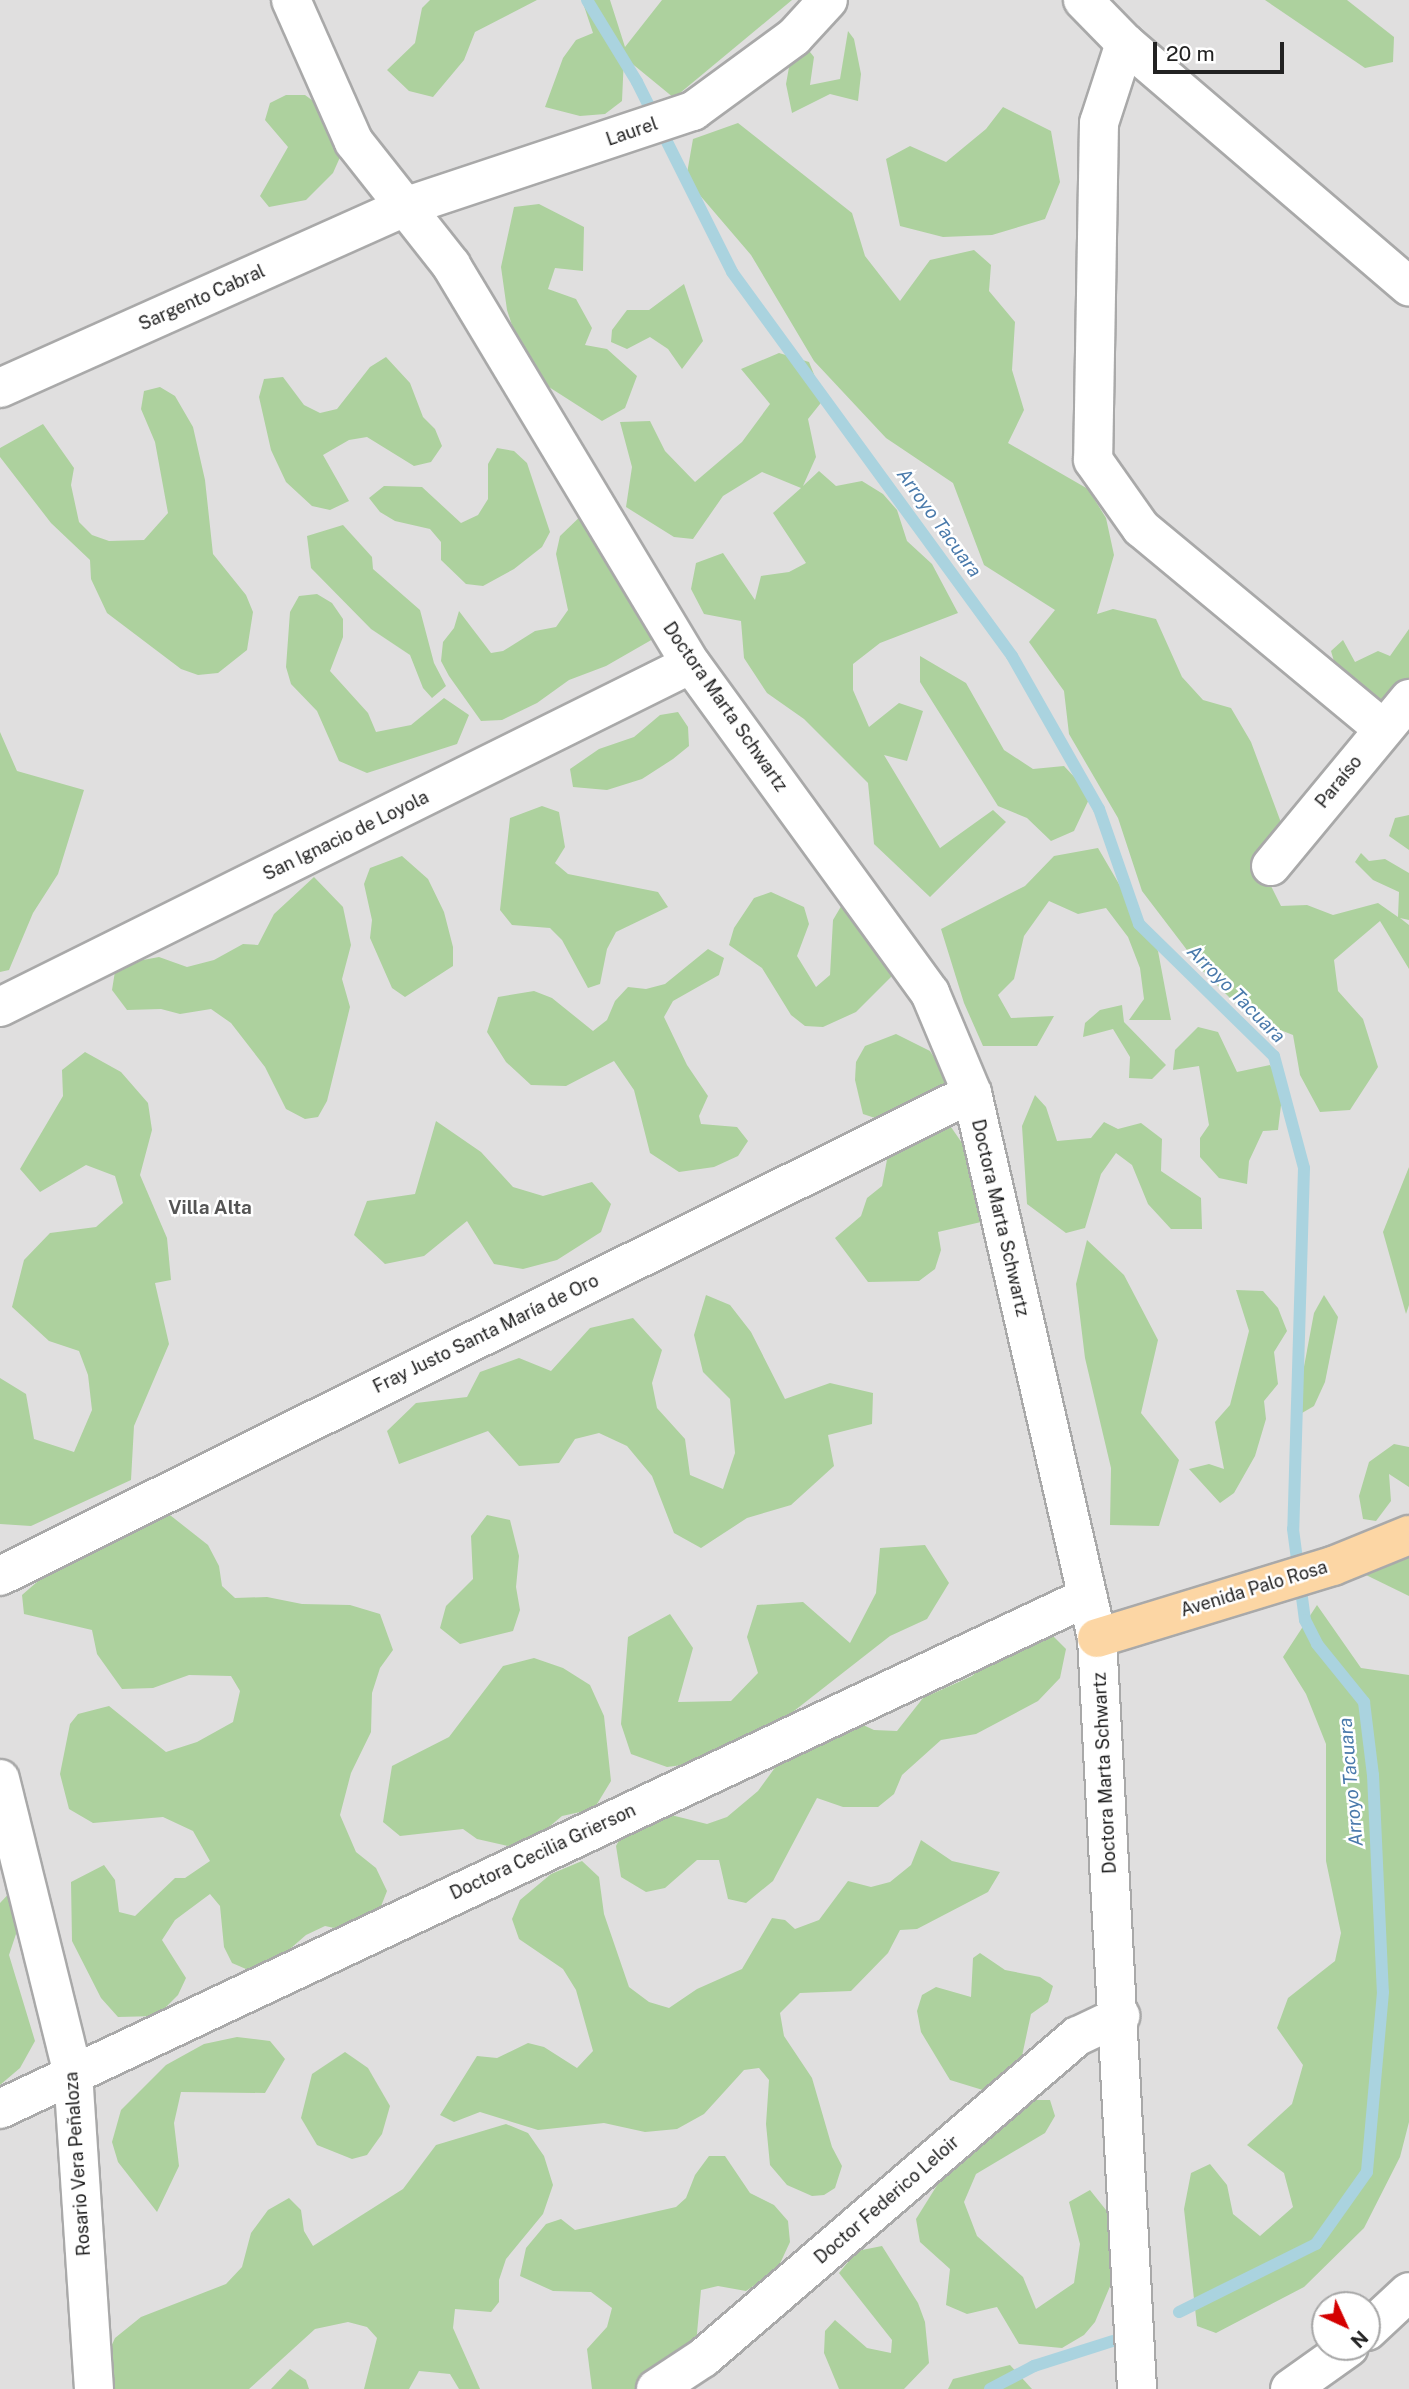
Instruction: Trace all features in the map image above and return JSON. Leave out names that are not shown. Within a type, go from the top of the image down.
[{"type":"main road","name":"Avenida Palo Rosa","points":[[1097,1638],[1333,1566],[1409,1535]]},
{"type":"street","name":"Doctora Marta Schwartz","points":[[291,0],[354,142],[451,265],[691,664],[930,993],[972,1093],[1097,1638],[1120,2016],[1137,2389]]},
{"type":"street","name":"Laurel","points":[[404,207],[693,111],[794,37],[828,0]]},
{"type":"street","points":[[1083,0],[1125,43],[1409,285]]},
{"type":"street","points":[[1125,43],[1099,123],[1093,460],[1141,527],[1383,729]]},
{"type":"street","name":"Sargento Cabral","points":[[0,388],[404,207]]},
{"type":"street","name":"San Ignacio de Loyola","points":[[0,1007],[691,664]]},
{"type":"street","name":"Paraíso","points":[[1270,866],[1409,699]]},
{"type":"street","name":"Fray Justo Santa María de Oro","points":[[0,1576],[972,1093]]},
{"type":"street","name":"Doctora Cecilia Grierson","points":[[0,2109],[1087,1597]]},
{"type":"street","name":"Rosario Vera Peñaloza","points":[[0,1779],[72,2073],[94,2389]]},
{"type":"street","name":"Doctor Federico Leloir","points":[[656,2389],[703,2358],[1078,2036],[1120,2016]]},
{"type":"street","points":[[1381,2317],[1409,2292]]},
{"type":"street","points":[[1290,2389],[1329,2361]]},
{"type":"shaded area","points":[[0,0],[1409,0],[1409,2389],[0,2389]]},
{"type":"green space","points":[[430,0],[537,0],[475,32],[464,60],[433,97],[409,91],[387,70],[415,43],[422,8]]},
{"type":"green space","points":[[582,0],[610,0],[625,47],[662,0],[792,0],[674,98],[624,57],[622,101],[605,114],[580,116],[545,107],[563,58],[576,40],[593,33]]},
{"type":"green space","points":[[1265,0],[1347,0],[1394,37],[1393,62],[1365,68]]},
{"type":"green space","points":[[848,31],[854,39],[861,74],[858,101],[830,94],[792,113],[786,84],[791,56],[802,42],[814,57],[810,85],[840,79]]},
{"type":"green space","points":[[286,95],[305,95],[320,106],[341,155],[333,173],[306,200],[269,207],[260,196],[288,147],[265,120],[270,103]]},
{"type":"green space","points":[[1003,107],[1051,131],[1060,182],[1045,219],[992,235],[943,237],[900,226],[886,159],[910,146],[946,162],[986,129]]},
{"type":"green space","points":[[738,123],[852,213],[865,256],[900,301],[930,260],[974,250],[991,265],[989,291],[1015,322],[1012,370],[1024,410],[1008,443],[1088,489],[1106,518],[1114,555],[1097,614],[1113,609],[1156,619],[1182,677],[1203,700],[1231,708],[1251,742],[1289,844],[1263,870],[1281,906],[1307,905],[1333,915],[1378,903],[1398,917],[1399,892],[1373,880],[1355,862],[1361,853],[1369,861],[1385,859],[1409,873],[1409,920],[1400,918],[1409,925],[1409,969],[1380,921],[1334,960],[1338,991],[1363,1019],[1378,1067],[1350,1110],[1320,1112],[1300,1075],[1293,1035],[1250,1018],[1203,971],[1142,891],[1118,818],[1069,734],[1064,691],[1029,642],[1055,610],[984,565],[953,483],[886,438],[814,361],[751,255],[686,179],[693,139]]},
{"type":"green space","points":[[539,204],[584,227],[583,271],[555,268],[548,289],[576,299],[592,328],[585,345],[607,349],[637,376],[625,408],[602,421],[538,380],[525,365],[507,310],[501,267],[514,207]]},
{"type":"green space","points":[[684,284],[703,341],[682,369],[668,349],[650,337],[627,349],[611,342],[612,330],[627,310],[649,310]]},
{"type":"green space","points":[[779,353],[809,362],[824,399],[808,419],[816,457],[803,486],[819,471],[836,486],[862,481],[883,494],[897,510],[907,541],[932,564],[958,613],[880,643],[853,664],[853,690],[869,727],[899,703],[923,711],[907,761],[884,755],[940,848],[993,810],[1006,822],[930,897],[874,844],[868,783],[804,719],[767,693],[744,658],[741,621],[704,614],[691,589],[696,563],[723,553],[755,600],[761,576],[789,572],[806,563],[773,513],[801,488],[762,472],[723,496],[693,539],[674,537],[626,507],[632,467],[620,422],[650,421],[665,451],[695,482],[742,442],[770,404],[741,369]]},
{"type":"green space","points":[[386,357],[410,383],[423,417],[435,429],[442,446],[431,462],[414,466],[367,437],[349,440],[323,455],[349,501],[330,510],[312,506],[286,482],[271,450],[259,397],[264,379],[283,377],[304,405],[320,413],[337,409],[370,367]]},
{"type":"green space","points":[[160,387],[175,396],[193,427],[205,480],[213,554],[246,595],[253,612],[247,650],[218,673],[198,675],[181,669],[107,613],[91,579],[90,560],[51,523],[0,457],[0,448],[43,424],[74,468],[71,485],[79,522],[92,535],[109,541],[144,540],[168,513],[155,442],[141,409],[144,391]]},
{"type":"green space","points":[[497,448],[514,451],[527,463],[550,532],[542,547],[514,569],[483,586],[466,584],[441,560],[441,542],[430,529],[395,521],[380,512],[369,498],[384,486],[422,487],[461,523],[478,515],[488,499],[488,464]]},
{"type":"green space","points":[[586,511],[660,635],[606,666],[569,680],[537,703],[502,720],[481,721],[441,661],[443,642],[454,628],[459,611],[491,653],[503,651],[535,631],[556,627],[568,610],[556,554],[560,536]]},
{"type":"green space","points":[[343,525],[372,557],[373,569],[420,610],[434,663],[446,686],[432,698],[423,688],[410,655],[371,629],[311,568],[307,536]]},
{"type":"green space","points":[[317,594],[332,603],[343,619],[343,637],[330,671],[368,713],[376,732],[411,725],[444,698],[469,715],[457,744],[367,773],[339,761],[317,711],[291,684],[286,667],[290,612],[299,596]]},
{"type":"green space","points":[[1409,629],[1409,683],[1391,705],[1342,689],[1331,651],[1343,640],[1355,662],[1378,651],[1390,656]]},
{"type":"green space","points":[[920,656],[966,683],[1004,750],[1033,769],[1064,766],[1091,795],[1074,831],[1051,841],[1027,818],[998,806],[920,682]]},
{"type":"green space","points":[[678,712],[688,727],[689,746],[673,759],[642,779],[607,790],[573,787],[570,769],[599,749],[634,737],[660,715]]},
{"type":"green space","points":[[0,732],[17,771],[84,790],[58,874],[33,913],[9,970],[0,972]]},
{"type":"green space","points":[[542,806],[559,812],[565,847],[555,863],[568,874],[658,892],[668,907],[616,932],[607,949],[600,984],[588,988],[562,940],[550,928],[512,925],[500,910],[510,818]]},
{"type":"green space","points":[[1409,815],[1409,850],[1389,836],[1395,818]]},
{"type":"green space","points":[[1098,848],[1158,951],[1171,1020],[1129,1020],[1144,999],[1140,968],[1128,937],[1106,908],[1078,914],[1049,901],[1024,936],[1014,979],[998,995],[1011,1018],[1054,1016],[1037,1046],[983,1046],[964,1003],[941,929],[1025,886],[1054,856]]},
{"type":"green space","points":[[402,856],[428,879],[444,912],[453,947],[453,966],[405,997],[392,988],[370,938],[372,920],[364,884],[370,868]]},
{"type":"green space","points":[[314,877],[343,907],[351,945],[342,979],[350,1007],[327,1101],[318,1117],[305,1119],[286,1109],[265,1067],[231,1023],[211,1009],[180,1014],[161,1009],[127,1010],[112,990],[116,965],[159,957],[187,967],[214,960],[243,944],[258,945],[274,914]]},
{"type":"green space","points":[[771,892],[804,907],[809,924],[797,956],[816,987],[830,975],[833,920],[843,903],[895,973],[856,1012],[823,1027],[805,1026],[791,1015],[762,968],[729,945],[734,928],[754,898]]},
{"type":"green space","points":[[708,949],[724,958],[719,975],[673,1001],[664,1017],[687,1065],[708,1096],[699,1116],[701,1124],[737,1127],[748,1141],[738,1156],[714,1167],[679,1172],[650,1153],[634,1090],[614,1061],[566,1086],[531,1085],[506,1062],[487,1032],[498,997],[534,991],[552,998],[593,1031],[607,1020],[615,1001],[628,987],[646,989],[665,984]]},
{"type":"green space","points":[[1122,1005],[1124,1022],[1166,1065],[1152,1079],[1129,1078],[1130,1057],[1113,1029],[1083,1037],[1085,1023],[1100,1010]]},
{"type":"green space","points":[[1198,1027],[1218,1032],[1237,1072],[1270,1065],[1283,1089],[1278,1130],[1263,1131],[1249,1161],[1247,1184],[1219,1178],[1200,1157],[1200,1138],[1209,1125],[1199,1066],[1173,1070],[1175,1050]]},
{"type":"green space","points":[[896,1034],[930,1051],[949,1081],[939,1092],[881,1120],[863,1114],[855,1080],[856,1062],[865,1046]]},
{"type":"green space","points":[[85,1052],[121,1072],[148,1103],[152,1130],[140,1175],[167,1238],[171,1280],[155,1283],[169,1344],[134,1426],[131,1480],[31,1526],[0,1524],[0,1378],[26,1394],[34,1439],[74,1452],[92,1410],[88,1375],[79,1351],[49,1341],[12,1307],[24,1260],[50,1233],[96,1227],[123,1203],[115,1176],[86,1165],[40,1192],[20,1169],[63,1096],[62,1070]]},
{"type":"green space","points":[[1035,1095],[1046,1107],[1057,1141],[1091,1138],[1104,1122],[1118,1129],[1141,1123],[1162,1139],[1161,1171],[1201,1198],[1202,1229],[1171,1229],[1148,1204],[1132,1165],[1116,1153],[1101,1174],[1085,1228],[1066,1233],[1027,1204],[1022,1126]]},
{"type":"green space","points":[[436,1121],[481,1152],[513,1187],[543,1196],[592,1182],[611,1204],[601,1232],[557,1260],[523,1269],[494,1264],[467,1221],[424,1256],[385,1264],[354,1235],[367,1201],[415,1194]]},
{"type":"green space","points":[[934,1121],[951,1127],[962,1143],[994,1219],[938,1232],[941,1250],[935,1269],[919,1281],[868,1282],[835,1238],[861,1216],[867,1198],[882,1186],[889,1149]]},
{"type":"green space","points":[[1409,1167],[1409,1305],[1406,1314],[1383,1232]]},
{"type":"green space","points":[[1087,1240],[1124,1275],[1158,1340],[1141,1413],[1179,1460],[1159,1526],[1110,1525],[1111,1468],[1085,1358],[1076,1284]]},
{"type":"green space","points":[[1236,1290],[1263,1291],[1278,1308],[1287,1331],[1274,1352],[1278,1384],[1264,1401],[1266,1419],[1255,1456],[1234,1493],[1220,1503],[1189,1469],[1209,1464],[1224,1469],[1215,1422],[1230,1405],[1249,1331]]},
{"type":"green space","points":[[706,1295],[730,1305],[751,1332],[785,1399],[830,1383],[873,1393],[872,1424],[828,1435],[834,1466],[791,1505],[747,1518],[701,1548],[674,1533],[652,1476],[627,1446],[599,1433],[575,1439],[559,1463],[519,1466],[488,1431],[399,1464],[387,1431],[416,1403],[467,1397],[480,1372],[519,1358],[551,1371],[590,1328],[633,1318],[662,1350],[652,1383],[657,1408],[685,1439],[690,1475],[723,1489],[735,1453],[730,1399],[703,1372],[694,1335]]},
{"type":"green space","points":[[1324,1295],[1338,1317],[1325,1382],[1314,1406],[1302,1413],[1300,1388],[1314,1313]]},
{"type":"green space","points":[[1394,1444],[1409,1447],[1409,1487],[1389,1474],[1391,1501],[1376,1521],[1363,1519],[1359,1496],[1369,1462]]},
{"type":"green space","points":[[161,1508],[208,1545],[219,1566],[222,1586],[235,1598],[267,1597],[302,1604],[350,1605],[380,1614],[393,1650],[380,1668],[372,1693],[371,1732],[351,1773],[340,1815],[356,1852],[376,1868],[387,1891],[376,1919],[339,1929],[325,1926],[306,1935],[260,1975],[232,1963],[224,1947],[220,1906],[210,1894],[175,1920],[162,1940],[186,1978],[178,1995],[157,2016],[118,2017],[101,1998],[72,1941],[71,1882],[104,1865],[115,1880],[119,1912],[135,1916],[175,1878],[185,1878],[210,1861],[193,1831],[163,1817],[93,1823],[69,1809],[60,1774],[70,1724],[78,1714],[109,1706],[166,1752],[197,1742],[233,1722],[240,1691],[231,1676],[189,1675],[153,1688],[122,1689],[97,1654],[92,1630],[24,1614],[22,1595],[52,1569]]},
{"type":"green space","points":[[487,1515],[510,1520],[519,1556],[516,1587],[520,1610],[513,1631],[460,1644],[440,1628],[446,1606],[473,1579],[471,1536]]},
{"type":"green space","points":[[925,1545],[949,1583],[927,1619],[890,1636],[758,1739],[706,1762],[667,1767],[631,1754],[621,1724],[628,1637],[670,1614],[693,1648],[678,1702],[731,1701],[758,1673],[747,1637],[757,1605],[803,1602],[850,1643],[876,1593],[880,1548]]},
{"type":"green space","points":[[1409,1547],[1409,1596],[1366,1575],[1389,1551]]},
{"type":"green space","points":[[1317,1605],[1361,1668],[1409,1675],[1409,2122],[1400,2157],[1364,2228],[1304,2287],[1216,2333],[1197,2326],[1184,2209],[1191,2173],[1210,2164],[1227,2185],[1233,2214],[1260,2236],[1293,2207],[1284,2173],[1247,2145],[1292,2104],[1303,2065],[1277,2028],[1288,1998],[1335,1961],[1341,1933],[1326,1861],[1326,1744],[1306,1694],[1283,1657]]},
{"type":"green space","points":[[1048,1631],[1066,1649],[1060,1678],[1038,1701],[976,1734],[941,1740],[902,1775],[894,1794],[878,1807],[843,1807],[817,1798],[773,1881],[746,1903],[728,1899],[719,1860],[697,1860],[665,1888],[646,1892],[621,1877],[616,1846],[622,1834],[663,1813],[707,1824],[727,1817],[758,1791],[782,1758],[848,1718],[874,1730],[897,1731],[923,1698],[972,1676],[1008,1643]]},
{"type":"green space","points":[[534,1658],[563,1668],[590,1685],[604,1716],[611,1781],[594,1809],[562,1816],[531,1842],[508,1846],[477,1839],[463,1829],[400,1836],[383,1822],[392,1766],[449,1737],[503,1666]]},
{"type":"green space","points":[[921,1840],[952,1861],[1000,1872],[988,1892],[917,1929],[900,1930],[888,1953],[851,1991],[800,1993],[780,2013],[784,2036],[812,2078],[832,2147],[842,2166],[835,2188],[824,2195],[812,2196],[787,2185],[770,2165],[766,2124],[769,2080],[759,2068],[744,2070],[704,2114],[677,2129],[645,2132],[604,2123],[538,2130],[480,2112],[454,2122],[440,2115],[477,2056],[497,2058],[528,2043],[544,2047],[577,2068],[593,2051],[576,1990],[563,1969],[519,1939],[512,1919],[520,1900],[551,1874],[582,1861],[599,1877],[604,1914],[629,1987],[649,2002],[669,2008],[697,1989],[742,1969],[772,1918],[785,1920],[795,1929],[819,1920],[848,1881],[871,1887],[890,1882],[911,1865]]},
{"type":"green space","points":[[16,1886],[20,1922],[9,1955],[35,2041],[20,2068],[0,2085],[0,1903]]},
{"type":"green space","points":[[980,1953],[1005,1970],[1040,1977],[1053,1986],[1048,2002],[1031,2014],[1022,2056],[1005,2078],[986,2091],[950,2080],[921,2032],[917,2011],[922,1995],[936,1987],[971,1997],[973,1958]]},
{"type":"green space","points":[[237,2037],[270,2041],[285,2059],[265,2093],[181,2092],[174,2123],[179,2166],[157,2212],[118,2162],[112,2142],[121,2110],[166,2065],[204,2044]]},
{"type":"green space","points":[[345,2052],[368,2068],[390,2106],[382,2134],[367,2155],[352,2159],[317,2145],[301,2118],[312,2074]]},
{"type":"green space","points":[[1036,2100],[1050,2100],[1055,2116],[1045,2133],[976,2174],[964,2202],[977,2236],[1023,2277],[1036,2309],[1074,2283],[1080,2244],[1069,2202],[1090,2190],[1110,2215],[1119,2265],[1095,2322],[1084,2335],[1062,2348],[1019,2344],[997,2307],[967,2314],[946,2305],[950,2269],[920,2242],[916,2219],[941,2179],[1018,2109]]},
{"type":"green space","points":[[506,2124],[528,2133],[544,2156],[553,2185],[543,2214],[506,2259],[499,2280],[499,2302],[491,2312],[455,2309],[453,2328],[480,2389],[459,2389],[450,2374],[419,2371],[409,2389],[364,2389],[377,2338],[367,2327],[348,2322],[315,2329],[249,2389],[111,2389],[103,2364],[115,2338],[141,2317],[226,2284],[242,2267],[251,2233],[268,2210],[289,2198],[301,2210],[304,2231],[313,2246],[403,2189],[436,2145]]},
{"type":"green space","points":[[709,2156],[725,2156],[750,2193],[774,2205],[788,2221],[790,2242],[777,2270],[746,2291],[718,2286],[701,2290],[696,2344],[658,2389],[592,2389],[587,2349],[607,2327],[612,2308],[591,2292],[553,2291],[520,2276],[526,2248],[546,2224],[561,2219],[575,2230],[676,2207],[686,2198],[695,2175]]},
{"type":"green space","points":[[882,2246],[918,2303],[925,2322],[929,2363],[904,2389],[839,2389],[824,2353],[825,2331],[835,2320],[867,2348],[891,2353],[892,2340],[839,2273],[857,2251]]},
{"type":"green space","points":[[1010,2365],[1032,2389],[948,2389],[953,2379]]},
{"type":"green space","points":[[290,2369],[306,2380],[309,2389],[271,2389]]},
{"type":"waterway","name":"Arroyo Tacuara","points":[[587,0],[637,82],[732,272],[1012,656],[1099,809],[1139,924],[1274,1056],[1304,1168],[1293,1529],[1305,1620],[1317,1644],[1364,1702],[1373,1775],[1383,1992],[1367,2172],[1316,2244],[1179,2312]]},
{"type":"waterway","name":"Arroyo Tacuara","points":[[990,2389],[1034,2366],[1113,2341]]},
{"type":"district","name":"Villa Alta","points":[[210,1208]]}]
